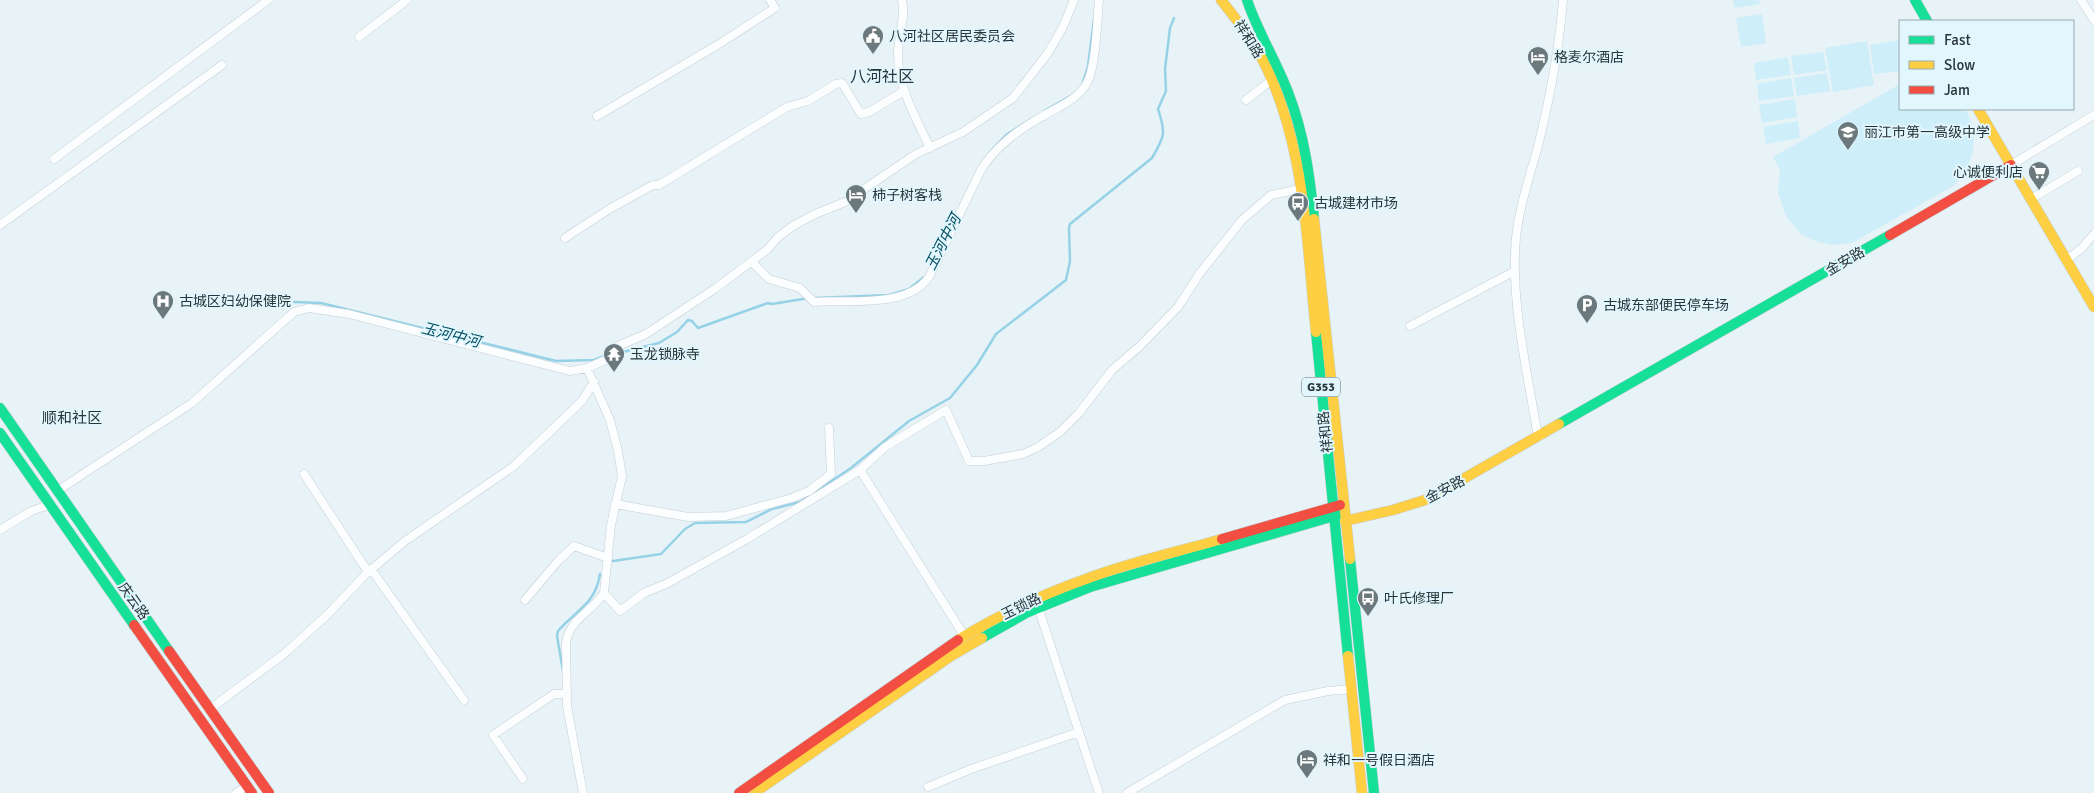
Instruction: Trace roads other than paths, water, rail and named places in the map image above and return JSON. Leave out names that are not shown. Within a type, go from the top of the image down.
[{"type":"main road","name":"祥和路","points":[[1221,0],[1252,42],[1272,80],[1290,130],[1300,189],[1374,793]]},
{"type":"main road","points":[[1228,8],[1242,0]]},
{"type":"main road","name":"祥和路","points":[[1246,0],[1284,80],[1296,112],[1304,143],[1314,204],[1340,512],[1352,689],[1362,793]]},
{"type":"main road","points":[[1915,0],[1926,20]]},
{"type":"main road","points":[[1979,110],[2094,307]]},
{"type":"main road","name":"金安路","points":[[1340,512],[1398,510],[1429,499],[2011,166]]},
{"type":"main road","name":"庆云路","points":[[0,408],[269,793]]},
{"type":"main road","name":"庆云路","points":[[0,433],[249,789]]},
{"type":"main road","name":"玉锁路","points":[[754,793],[951,656],[994,630],[1038,607],[1090,587],[1340,512]]},
{"type":"main road","name":"玉锁路","points":[[738,793],[965,637],[1024,604],[1080,581],[1340,512]]},
{"type":"street","points":[[54,159],[268,0]]},
{"type":"street","points":[[359,37],[407,0]]},
{"type":"street","points":[[597,116],[720,44],[775,8],[770,0]]},
{"type":"street","points":[[902,0],[904,17],[898,52],[900,72],[904,91],[930,148]]},
{"type":"street","points":[[57,490],[192,403],[294,312],[300,309],[309,308],[349,314],[570,371],[588,368],[612,357],[618,346],[646,334],[690,306],[752,262],[793,226],[813,215],[845,202],[916,154],[963,132],[1012,98],[1048,53],[1063,27],[1074,0]]},
{"type":"street","points":[[752,262],[769,279],[800,288],[814,302],[892,298],[915,291],[929,277],[981,170],[990,156],[1011,136],[1073,98],[1086,84],[1091,72],[1099,0]]},
{"type":"street","points":[[1538,437],[1517,300],[1515,271],[1518,222],[1548,99],[1563,0]]},
{"type":"street","points":[[2081,0],[2094,20]]},
{"type":"street","points":[[0,225],[222,65]]},
{"type":"street","points":[[1246,100],[1272,80]]},
{"type":"street","points":[[565,238],[611,208],[653,185],[659,185],[788,107],[813,99],[836,84],[842,83],[861,114],[869,112],[904,91]]},
{"type":"street","points":[[2011,166],[2094,115]]},
{"type":"street","points":[[2031,199],[2078,171]]},
{"type":"street","points":[[604,593],[620,612],[644,593],[668,583],[747,539],[860,470],[885,447],[946,410],[969,461],[999,459],[1023,454],[1044,444],[1070,423],[1112,370],[1140,346],[1178,307],[1200,273],[1242,220],[1271,195],[1300,189]]},
{"type":"street","points":[[2066,260],[2081,249],[2094,234]]},
{"type":"street","points":[[1410,326],[1515,271]]},
{"type":"street","points":[[583,793],[567,706],[566,643],[568,633],[573,624],[599,602],[604,593],[615,504],[622,476],[610,420],[588,368]]},
{"type":"street","points":[[210,710],[267,668],[301,639],[370,571],[438,517],[514,466],[582,401],[594,382]]},
{"type":"street","points":[[615,504],[688,517],[713,517],[739,513],[764,504],[792,498],[809,490],[831,474],[829,428]]},
{"type":"street","points":[[860,470],[965,637]]},
{"type":"street","points":[[304,474],[370,571],[464,700]]},
{"type":"street","points":[[0,530],[31,511],[49,504]]},
{"type":"street","points":[[525,600],[558,561],[574,546],[608,558]]},
{"type":"street","points":[[1038,607],[1099,793]]},
{"type":"street","points":[[1127,793],[1285,700],[1328,691],[1352,689]]},
{"type":"street","points":[[523,779],[493,735],[554,694],[567,694]]},
{"type":"street","points":[[928,787],[971,769],[1079,732]]},
{"type":"street","points":[[236,793],[249,789]]},
{"type":"waterway","points":[[613,561],[661,554],[685,529],[695,523],[746,522],[772,509],[800,502],[851,468],[909,421],[950,398],[977,365],[996,334],[1066,280],[1070,261],[1070,224],[1152,158],[1163,134],[1158,109],[1166,91],[1165,69],[1170,28],[1174,18]]},
{"type":"waterway","name":"玉河中河","points":[[1083,82],[1088,66],[1094,19]]},
{"type":"waterway","name":"玉河中河","points":[[1044,111],[1074,94]]},
{"type":"waterway","name":"玉河中河","points":[[989,153],[1006,135],[1031,119]]},
{"type":"waterway","name":"玉河中河","points":[[814,298],[889,295],[909,289],[924,277]]},
{"type":"waterway","name":"玉河中河","points":[[623,352],[659,343],[677,332],[688,320],[692,321],[698,328],[768,303],[809,298]]},
{"type":"waterway","name":"玉河中河","points":[[294,302],[321,303],[556,361],[594,360],[607,355]]},
{"type":"waterway","points":[[563,671],[557,636],[558,631],[590,600],[598,584],[600,574]]},
{"type":"place","name":"八河社区居民委员会","points":[[873,55]]},
{"type":"place","name":"格麦尔酒店","points":[[1538,76]]},
{"type":"place","name":"丽江市第一高级中学","points":[[1848,151]]},
{"type":"place","name":"心诚便利店","points":[[2039,191]]},
{"type":"place","name":"柿子树客栈","points":[[856,214]]},
{"type":"place","name":"古城建材市场","points":[[1298,222]]},
{"type":"place","name":"古城区妇幼保健院","points":[[163,320]]},
{"type":"place","name":"古城东部便民停车场","points":[[1587,324]]},
{"type":"place","name":"玉龙锁脉寺","points":[[614,373]]},
{"type":"place","name":"叶氏修理厂","points":[[1368,617]]},
{"type":"place","name":"祥和一号假日酒店","points":[[1307,779]]},
{"type":"district","name":"八河社区","points":[[882,76]]},
{"type":"district","name":"顺和社区","points":[[72,418]]}]
